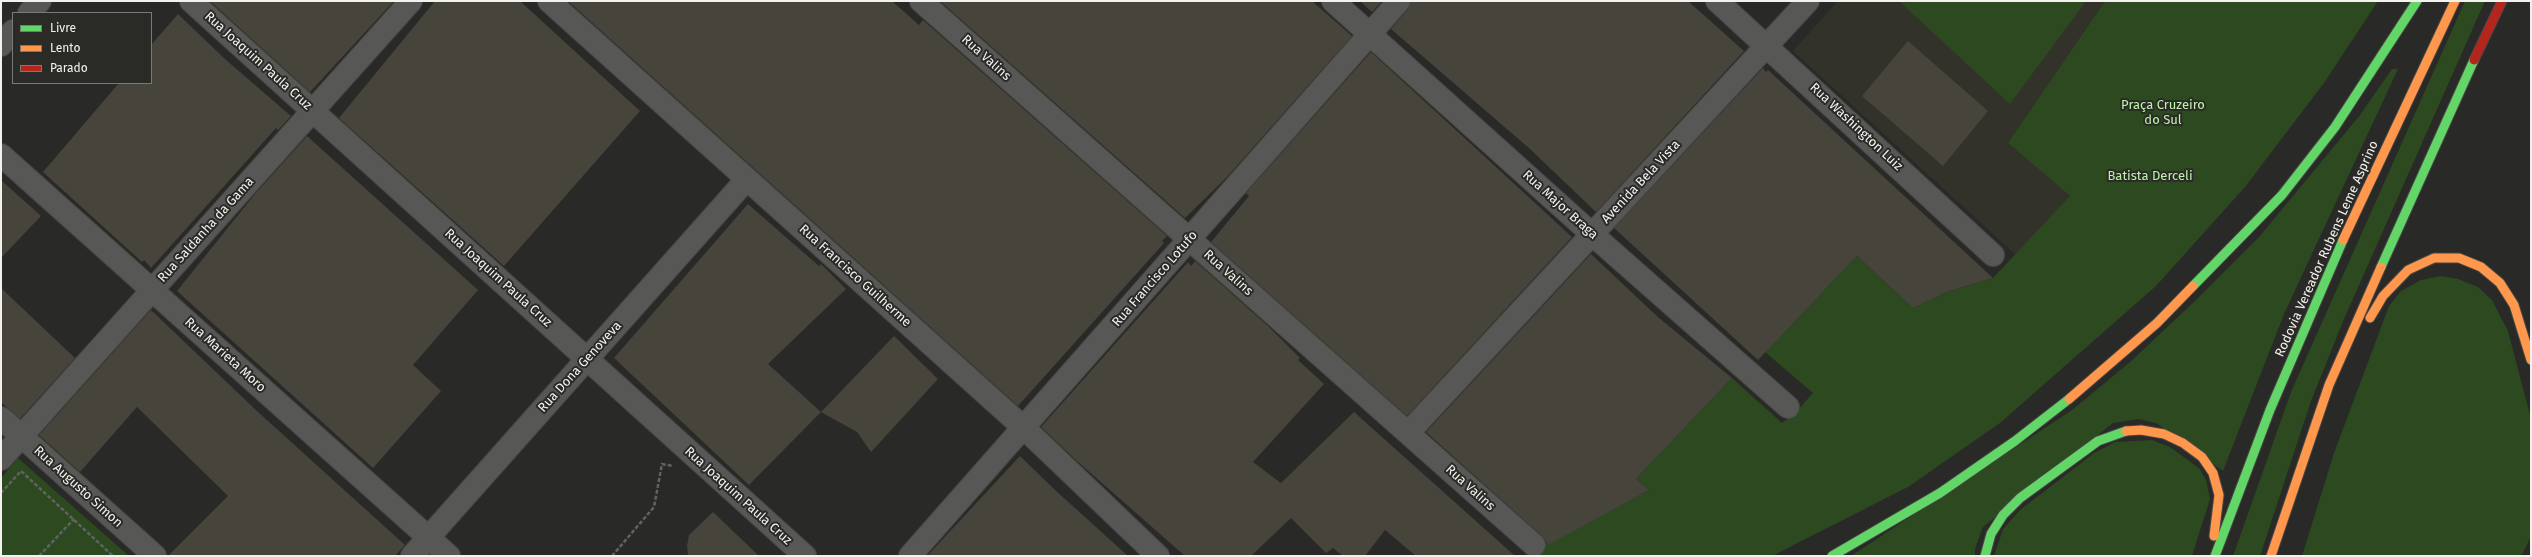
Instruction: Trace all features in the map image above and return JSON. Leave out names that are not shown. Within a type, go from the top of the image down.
[{"type":"highway","points":[[1832,556],[1940,493],[2015,441],[2087,385],[2157,324],[2282,195],[2336,127],[2417,1]]},
{"type":"highway","name":"Rodovia Vereador Rubens Leme Asprino","points":[[2215,556],[2270,410],[2327,274],[2455,1]]},
{"type":"highway","points":[[2271,556],[2329,385],[2437,139],[2502,1]]},
{"type":"highway","points":[[2329,385],[2383,296],[2408,270],[2434,258],[2459,258],[2481,267],[2500,283],[2514,304],[2531,360]]},
{"type":"highway","points":[[1985,556],[1991,534],[2003,515],[2020,498],[2098,441],[2119,432],[2141,430],[2164,434],[2183,443],[2202,456],[2213,473],[2218,495],[2211,556]]},
{"type":"street","points":[[30,12],[40,1]]},
{"type":"street","name":"Rua Joaquim Paula Cruz","points":[[191,1],[805,556]]},
{"type":"street","name":"Rua Saldanha da Gama","points":[[1,459],[411,1]]},
{"type":"street","name":"Rua Francisco Guilherme","points":[[549,1],[1024,428],[1158,556]]},
{"type":"street","name":"Rua Valins","points":[[921,1],[1534,545]]},
{"type":"street","name":"Rua Major Braga","points":[[1334,1],[1593,235],[1788,406]]},
{"type":"street","name":"Rua Francisco Lotufo","points":[[910,556],[1399,1]]},
{"type":"street","name":"Rua Washington Luiz","points":[[1717,1],[1767,45],[1993,254]]},
{"type":"street","name":"Avenida Bela Vista","points":[[1408,433],[1593,235],[1808,1]]},
{"type":"street","points":[[1,45],[12,32]]},
{"type":"street","name":"Rua Marieta Moro","points":[[1,155],[449,556]]},
{"type":"street","name":"Rua Dona Genoveva","points":[[412,556],[747,179]]},
{"type":"street","name":"Rua Augusto Simon","points":[[1,418],[155,556]]},
{"type":"path","points":[[612,556],[654,507],[662,464],[675,466]]},
{"type":"path","points":[[1,493],[21,471],[113,556]]},
{"type":"path","points":[[39,556],[74,519]]},
{"type":"shaded area","points":[[1838,1],[2105,1],[2008,143],[2070,196],[2016,255],[1793,51]]},
{"type":"green space","points":[[1899,1],[2086,1],[2010,104]]},
{"type":"green space","name":"Praça Cruzeiro do Sul","points":[[2105,1],[2378,1],[2324,83],[2245,187],[2156,286],[2000,423],[1908,487],[1772,556],[1523,556],[1649,490],[1636,479],[1732,378],[1782,423],[1795,413],[1813,393],[1765,352],[1857,256],[1913,308],[1949,291],[1993,278],[2070,196],[2008,143]]},
{"type":"green space","points":[[2465,1],[2485,1],[2344,319],[2311,401],[2260,556],[2233,556],[2291,392]]},
{"type":"green space","points":[[2392,69],[2398,69],[2284,314],[2223,471],[2156,423],[2138,419],[2113,423],[1983,527],[1975,549],[1975,556],[1851,556],[2072,410],[2130,362],[2197,299],[2259,237],[2360,115]]},
{"type":"green space","points":[[2440,276],[2458,279],[2478,287],[2492,300],[2508,331],[2531,419],[2531,536],[2523,553],[2520,556],[2302,556],[2334,453],[2389,306],[2401,291],[2421,280]]},
{"type":"green space","points":[[2152,440],[2170,447],[2200,469],[2206,480],[2210,499],[2192,556],[1994,556],[2003,529],[2020,510],[2094,453],[2115,442]]},
{"type":"green space","points":[[18,458],[129,556],[1,556],[1,478]]},
{"type":"building","points":[[210,1],[394,1],[310,92]]},
{"type":"building","points":[[435,1],[520,1],[640,111],[504,266],[339,118]]},
{"type":"building","points":[[568,1],[892,1],[919,25],[923,20],[1167,236],[1162,241],[1164,243],[1018,406]]},
{"type":"building","points":[[940,1],[1312,1],[1352,36],[1227,177],[1185,218]]},
{"type":"building","points":[[1360,1],[1382,1],[1372,12]]},
{"type":"building","points":[[1411,1],[1688,1],[1744,51],[1596,212],[1530,149],[1391,29],[1408,9]]},
{"type":"building","points":[[178,14],[226,60],[291,116],[278,130],[276,128],[151,268],[144,260],[142,262],[43,172],[118,84],[152,84],[152,44]]},
{"type":"building","points":[[1908,41],[1988,111],[1943,166],[1862,96]]},
{"type":"building","points":[[1371,52],[1572,237],[1407,416],[1211,242],[1249,196],[1246,193]]},
{"type":"building","points":[[1763,68],[1766,72],[1768,70],[1993,278],[1949,291],[1913,308],[1857,256],[1758,360],[1614,228]]},
{"type":"building","points":[[307,136],[478,290],[413,365],[441,391],[373,468],[177,291],[255,194]]},
{"type":"building","points":[[1,180],[41,216],[1,258]]},
{"type":"building","points":[[748,204],[819,266],[821,264],[846,289],[768,364],[821,412],[749,485],[614,358]]},
{"type":"building","points":[[1591,254],[1659,318],[1732,378],[1636,479],[1649,490],[1548,545],[1542,536],[1426,432]]},
{"type":"building","points":[[1195,261],[1268,326],[1300,358],[1298,360],[1324,384],[1253,462],[1281,483],[1354,412],[1515,556],[1416,556],[1385,530],[1365,556],[1343,556],[1333,548],[1326,553],[1291,518],[1251,556],[1185,556],[1078,462],[1041,427],[1188,262],[1191,266]]},
{"type":"building","points":[[1,288],[75,358],[20,419],[1,402]]},
{"type":"building","points":[[151,310],[258,412],[405,545],[395,556],[168,556],[228,496],[137,407],[80,472],[39,435]]},
{"type":"building","points":[[894,336],[938,379],[871,452],[857,432],[821,412]]},
{"type":"building","points":[[1020,456],[1055,490],[1128,556],[927,556]]},
{"type":"building","points":[[713,512],[759,556],[688,556],[687,546],[689,535]]},
{"type":"traffic: fast","points":[[2193,286],[2282,195],[2335,127],[2417,1]]},
{"type":"traffic: fast","points":[[2381,267],[2474,60]]},
{"type":"traffic: fast","points":[[2215,556],[2270,410],[2343,240]]},
{"type":"traffic: fast","points":[[1832,556],[1940,493],[2015,441],[2069,399]]},
{"type":"traffic: fast","points":[[1985,556],[1991,534],[2003,515],[2020,498],[2098,441],[2126,431]]},
{"type":"traffic: slow","points":[[2343,240],[2455,1]]},
{"type":"traffic: slow","points":[[2370,318],[2383,296],[2408,270],[2434,258],[2459,258],[2481,267],[2500,283],[2514,305],[2531,360]]},
{"type":"traffic: slow","points":[[2271,556],[2329,385],[2381,267]]},
{"type":"traffic: slow","points":[[2069,399],[2157,323],[2193,286]]},
{"type":"traffic: slow","points":[[2126,431],[2141,430],[2164,434],[2183,443],[2202,457],[2213,473],[2219,495],[2214,536]]},
{"type":"traffic: jam","points":[[2474,60],[2502,1]]},
{"type":"park label","name":"Batista Derceli","points":[[2150,176]]}]
